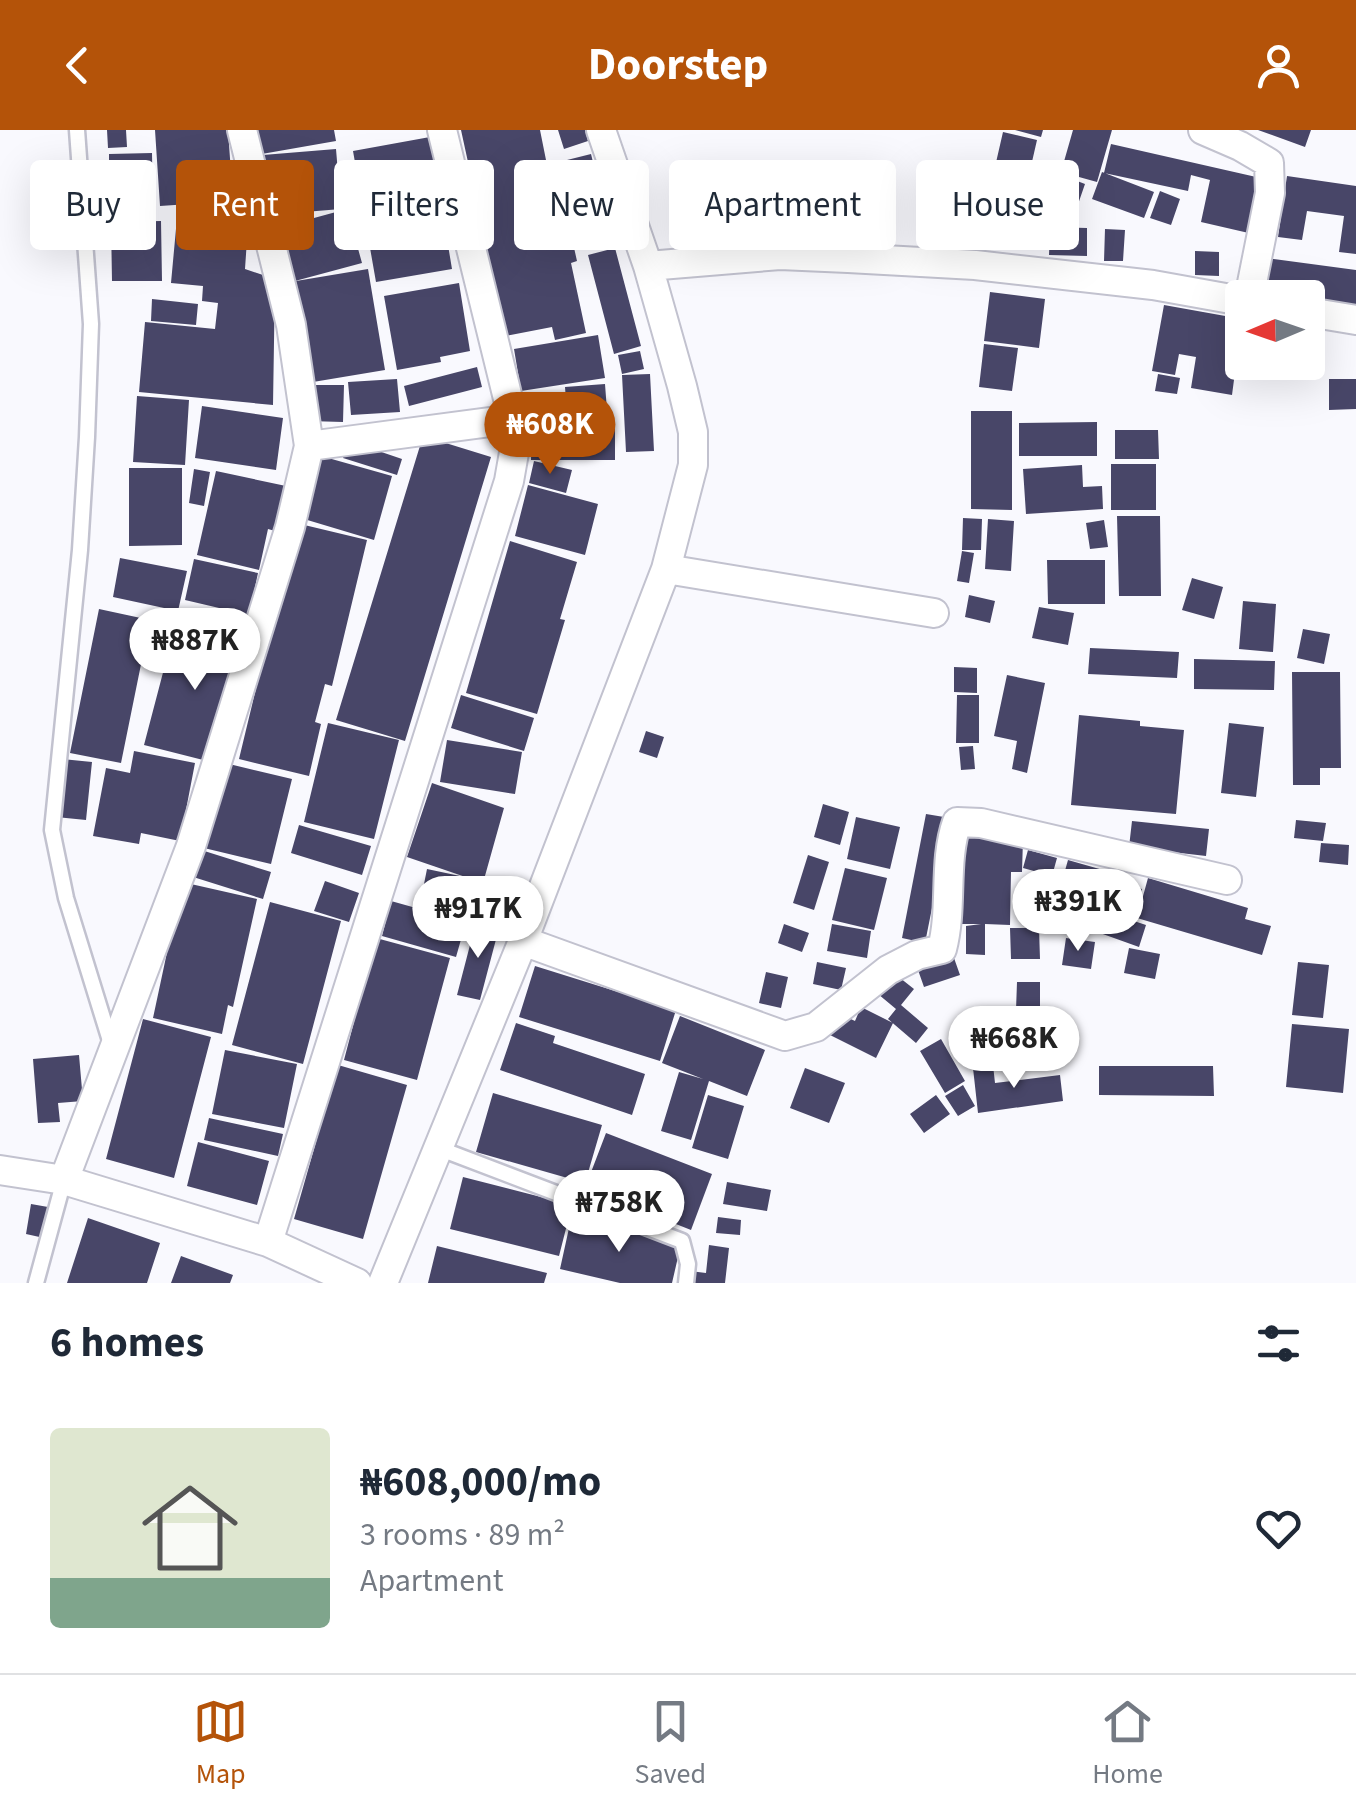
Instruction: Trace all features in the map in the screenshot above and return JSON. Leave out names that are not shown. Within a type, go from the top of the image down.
[{"type":"street","points":[[64,1180],[192,846],[290,527],[309,446],[291,326],[242,130]]},
{"type":"street","points":[[268,1242],[509,482],[515,447],[513,419],[442,130]]},
{"type":"street","points":[[383,1283],[524,942],[666,569],[693,464],[693,432],[648,266],[601,130]]},
{"type":"street","points":[[1203,130],[1269,163],[1270,193],[1250,280]]},
{"type":"street","points":[[648,266],[780,255],[848,258],[1054,274],[1225,296]]},
{"type":"street","points":[[1325,315],[1356,320]]},
{"type":"street","points":[[309,446],[513,419]]},
{"type":"street","points":[[666,569],[934,613]]},
{"type":"street","points":[[524,942],[785,1036],[816,1027],[888,970],[917,955],[942,949],[949,922],[951,839],[957,822],[981,822],[1226,880]]},
{"type":"street","points":[[0,1170],[64,1180],[268,1242],[358,1283]]},
{"type":"lane","points":[[77,130],[91,324],[88,437],[52,830],[66,898],[114,1052]]},
{"type":"lane","points":[[438,1148],[682,1242],[688,1264],[686,1283]]},
{"type":"lane","points":[[36,1283],[64,1180]]},
{"type":"building","points":[[107,130],[126,130],[127,147],[108,148]]},
{"type":"building","points":[[155,130],[228,130],[230,160],[176,160],[176,205],[160,206]]},
{"type":"building","points":[[251,130],[334,130],[336,141],[256,155]]},
{"type":"building","points":[[461,130],[540,130],[546,160],[514,160],[514,250],[575,250],[577,261],[571,263],[586,333],[555,340],[552,327],[506,336],[487,250],[494,250],[494,160],[468,160]]},
{"type":"building","points":[[558,130],[585,130],[588,141],[564,149]]},
{"type":"building","points":[[1015,130],[1043,130],[1041,137]]},
{"type":"building","points":[[1073,130],[1112,130],[1097,182],[1079,177],[1079,160],[1064,160]]},
{"type":"building","points":[[1258,130],[1311,130],[1305,147]]},
{"type":"building","points":[[1003,132],[1037,140],[1032,160],[997,160]]},
{"type":"building","points":[[430,137],[434,160],[355,160],[353,151]]},
{"type":"building","points":[[1111,144],[1265,179],[1253,234],[1201,222],[1210,180],[1191,175],[1188,191],[1104,173]]},
{"type":"building","points":[[336,149],[334,210],[314,211],[314,160],[263,160],[263,155]]},
{"type":"building","points":[[152,153],[152,160],[109,160],[109,154]]},
{"type":"building","points":[[591,154],[592,160],[567,160]]},
{"type":"building","points":[[1102,172],[1154,192],[1144,218],[1092,199]]},
{"type":"building","points":[[1287,176],[1356,186],[1356,254],[1339,252],[1344,216],[1307,211],[1302,240],[1278,237]]},
{"type":"building","points":[[1160,191],[1180,199],[1171,225],[1150,218]]},
{"type":"building","points":[[334,213],[334,250],[358,250],[362,263],[295,281],[287,250],[314,250],[314,218]]},
{"type":"building","points":[[156,221],[161,221],[162,281],[112,281],[111,250],[156,250]]},
{"type":"building","points":[[1079,228],[1087,228],[1087,256],[1049,255],[1049,250],[1079,250]]},
{"type":"building","points":[[176,229],[176,250],[246,250],[245,269],[275,279],[273,405],[139,392],[145,322],[215,329],[218,303],[202,301],[203,286],[171,283]]},
{"type":"building","points":[[1105,229],[1125,230],[1123,261],[1104,261]]},
{"type":"building","points":[[370,250],[449,250],[452,269],[376,282]]},
{"type":"building","points":[[616,250],[641,346],[614,354],[588,255]]},
{"type":"building","points":[[1195,251],[1219,252],[1219,276],[1195,275]]},
{"type":"building","points":[[1266,258],[1356,270],[1356,306],[1325,302],[1325,280],[1263,280]]},
{"type":"building","points":[[368,269],[385,370],[313,382],[296,281]]},
{"type":"building","points":[[459,283],[470,351],[440,357],[441,362],[397,370],[384,296]]},
{"type":"building","points":[[990,292],[1045,299],[1039,348],[984,341]]},
{"type":"building","points":[[152,299],[198,304],[196,325],[151,321]]},
{"type":"building","points":[[1164,305],[1225,316],[1225,380],[1234,380],[1232,395],[1191,388],[1196,357],[1179,354],[1175,375],[1152,371]]},
{"type":"building","points":[[598,335],[605,378],[521,391],[514,349]]},
{"type":"building","points":[[984,344],[1018,348],[1012,391],[979,387]]},
{"type":"building","points":[[640,351],[644,369],[622,374],[618,355]]},
{"type":"building","points":[[477,367],[482,387],[409,406],[404,386]]},
{"type":"building","points":[[650,374],[654,451],[626,452],[622,375]]},
{"type":"building","points":[[1158,374],[1180,378],[1177,394],[1155,391]]},
{"type":"building","points":[[397,379],[400,412],[351,415],[348,382]]},
{"type":"building","points":[[1329,379],[1356,379],[1356,409],[1329,410]]},
{"type":"building","points":[[605,384],[608,424],[568,427],[565,387]]},
{"type":"building","points":[[309,385],[344,385],[343,422],[308,421]]},
{"type":"building","points":[[137,396],[189,400],[185,465],[133,462]]},
{"type":"building","points":[[532,403],[554,403],[554,429],[615,429],[615,460],[531,460]]},
{"type":"building","points":[[202,406],[283,418],[276,470],[195,458]]},
{"type":"building","points":[[971,411],[1012,411],[1012,510],[971,509]]},
{"type":"building","points":[[1097,422],[1097,456],[1019,456],[1019,423]]},
{"type":"building","points":[[1115,430],[1158,430],[1159,459],[1115,459]]},
{"type":"building","points":[[423,436],[491,457],[405,741],[336,720]]},
{"type":"building","points":[[349,441],[402,459],[397,475],[343,458]]},
{"type":"building","points":[[321,456],[392,476],[374,540],[304,519]]},
{"type":"building","points":[[534,461],[572,470],[566,493],[529,483]]},
{"type":"building","points":[[1111,464],[1156,464],[1156,510],[1111,510]]},
{"type":"building","points":[[1082,465],[1083,487],[1102,486],[1103,509],[1026,514],[1023,469]]},
{"type":"building","points":[[129,468],[182,468],[182,545],[129,546]]},
{"type":"building","points":[[194,469],[210,472],[204,506],[189,503]]},
{"type":"building","points":[[216,471],[286,486],[275,531],[268,529],[259,570],[197,555]]},
{"type":"building","points":[[528,485],[598,504],[585,555],[515,536]]},
{"type":"building","points":[[1117,516],[1160,516],[1161,596],[1119,596]]},
{"type":"building","points":[[963,518],[982,519],[981,550],[962,550]]},
{"type":"building","points":[[988,519],[1014,521],[1011,571],[985,569]]},
{"type":"building","points":[[1104,520],[1108,547],[1090,549],[1086,523]]},
{"type":"building","points":[[296,523],[367,540],[332,686],[325,684],[315,722],[321,724],[309,776],[239,759]]},
{"type":"building","points":[[510,541],[577,562],[560,619],[565,620],[537,714],[466,693]]},
{"type":"building","points":[[962,551],[974,553],[969,583],[957,581]]},
{"type":"building","points":[[120,558],[187,571],[178,611],[113,597]]},
{"type":"building","points":[[194,559],[258,573],[249,615],[185,600]]},
{"type":"building","points":[[1047,560],[1105,560],[1105,604],[1048,604]]},
{"type":"building","points":[[1192,578],[1223,587],[1214,619],[1182,610]]},
{"type":"building","points":[[969,595],[995,601],[990,623],[965,617]]},
{"type":"building","points":[[1243,601],[1276,604],[1273,652],[1239,649]]},
{"type":"building","points":[[1039,607],[1074,613],[1068,645],[1032,638]]},
{"type":"building","points":[[99,609],[150,620],[121,763],[70,753]]},
{"type":"building","points":[[176,623],[246,641],[215,763],[144,745]]},
{"type":"building","points":[[1303,629],[1330,634],[1324,664],[1297,658]]},
{"type":"building","points":[[1090,648],[1179,652],[1177,678],[1088,674]]},
{"type":"building","points":[[1194,659],[1275,661],[1274,690],[1194,689]]},
{"type":"building","points":[[954,667],[977,668],[977,693],[954,692]]},
{"type":"building","points":[[1292,672],[1340,672],[1341,768],[1320,768],[1320,785],[1293,785]]},
{"type":"building","points":[[1007,675],[1045,683],[1027,773],[1012,769],[1017,741],[994,736]]},
{"type":"building","points":[[461,695],[534,718],[524,751],[451,728]]},
{"type":"building","points":[[957,695],[979,695],[979,743],[956,743]]},
{"type":"building","points":[[1079,715],[1184,730],[1176,814],[1071,805]]},
{"type":"building","points":[[328,723],[399,740],[374,839],[304,822]]},
{"type":"building","points":[[1229,723],[1264,727],[1256,797],[1221,793]]},
{"type":"building","points":[[646,731],[664,737],[657,758],[639,752]]},
{"type":"building","points":[[447,740],[522,752],[515,794],[440,782]]},
{"type":"building","points":[[973,746],[975,769],[961,770],[959,747]]},
{"type":"building","points":[[134,751],[195,763],[180,841],[141,833],[139,844],[93,836],[106,768],[130,773]]},
{"type":"building","points":[[62,759],[92,762],[86,820],[56,817]]},
{"type":"building","points":[[225,763],[292,779],[271,864],[204,848]]},
{"type":"building","points":[[432,783],[504,808],[483,883],[407,857]]},
{"type":"building","points":[[823,804],[849,812],[840,845],[814,837]]},
{"type":"building","points":[[926,814],[950,818],[925,943],[902,938]]},
{"type":"building","points":[[856,817],[900,827],[890,869],[847,859]]},
{"type":"building","points":[[1296,820],[1326,823],[1323,841],[1294,838]]},
{"type":"building","points":[[1132,821],[1209,829],[1206,856],[1129,847]]},
{"type":"building","points":[[299,825],[371,846],[362,875],[291,853]]},
{"type":"building","points":[[964,837],[1023,839],[1022,872],[1011,872],[1010,925],[985,924],[985,955],[966,954],[966,926],[981,924],[962,924]]},
{"type":"building","points":[[1321,843],[1349,845],[1348,865],[1319,862]]},
{"type":"building","points":[[198,849],[271,872],[263,899],[190,876]]},
{"type":"building","points":[[1028,850],[1057,858],[1052,876],[1023,868]]},
{"type":"building","points":[[808,855],[829,862],[814,910],[793,903]]},
{"type":"building","points":[[1068,860],[1110,872],[1095,925],[1053,913]]},
{"type":"building","points":[[845,868],[887,878],[874,930],[832,920]]},
{"type":"building","points":[[427,869],[460,876],[455,901],[422,894]]},
{"type":"building","points":[[1148,878],[1248,908],[1245,919],[1271,926],[1262,955],[1137,918]]},
{"type":"building","points":[[1115,880],[1142,889],[1133,916],[1106,907]]},
{"type":"building","points":[[325,881],[359,893],[349,922],[314,911]]},
{"type":"building","points":[[182,882],[257,899],[233,1007],[228,1005],[222,1034],[153,1018]]},
{"type":"building","points":[[391,901],[466,922],[456,957],[382,936]]},
{"type":"building","points":[[270,902],[341,921],[303,1064],[232,1045]]},
{"type":"building","points":[[1107,912],[1146,925],[1139,947],[1100,933]]},
{"type":"building","points":[[476,922],[499,928],[480,1000],[457,995]]},
{"type":"building","points":[[784,924],[809,933],[802,952],[778,943]]},
{"type":"building","points":[[832,924],[871,931],[867,958],[827,951]]},
{"type":"building","points":[[1010,928],[1039,928],[1040,959],[1011,959]]},
{"type":"building","points":[[376,938],[450,958],[417,1080],[344,1060]]},
{"type":"building","points":[[1066,938],[1095,942],[1091,969],[1062,965]]},
{"type":"building","points":[[1129,948],[1160,954],[1155,979],[1124,973]]},
{"type":"building","points":[[954,958],[960,975],[924,987],[918,970]]},
{"type":"building","points":[[817,962],[846,968],[841,990],[813,984]]},
{"type":"building","points":[[1298,962],[1329,965],[1323,1018],[1292,1015]]},
{"type":"building","points":[[535,966],[676,1010],[660,1061],[519,1017]]},
{"type":"building","points":[[766,972],[788,977],[781,1008],[759,1003]]},
{"type":"building","points":[[895,974],[914,989],[901,1005],[928,1028],[916,1043],[888,1019],[896,1009],[878,994]]},
{"type":"building","points":[[1017,982],[1040,982],[1040,1010],[1016,1010]]},
{"type":"building","points":[[861,1007],[893,1023],[876,1058],[828,1034],[838,1013],[855,1021]]},
{"type":"building","points":[[680,1016],[765,1050],[747,1096],[709,1081],[691,1140],[661,1131],[679,1072],[703,1079],[662,1063]]},
{"type":"building","points":[[143,1019],[211,1037],[174,1178],[106,1159]]},
{"type":"building","points":[[516,1023],[555,1036],[553,1043],[645,1074],[632,1115],[500,1070]]},
{"type":"building","points":[[1292,1024],[1349,1029],[1343,1093],[1286,1087]]},
{"type":"building","points":[[1002,1026],[1023,1026],[1023,1059],[1002,1059]]},
{"type":"building","points":[[941,1039],[965,1081],[945,1093],[920,1051]]},
{"type":"building","points":[[225,1050],[297,1064],[284,1128],[212,1114]]},
{"type":"building","points":[[79,1055],[83,1101],[58,1103],[60,1122],[38,1123],[33,1059]]},
{"type":"building","points":[[338,1065],[407,1085],[363,1239],[294,1219]]},
{"type":"building","points":[[993,1065],[995,1083],[1060,1075],[1063,1101],[978,1113],[973,1068]]},
{"type":"building","points":[[1099,1066],[1213,1066],[1214,1096],[1099,1095]]},
{"type":"building","points":[[805,1068],[845,1083],[829,1123],[790,1108]]},
{"type":"building","points":[[963,1085],[975,1106],[958,1116],[945,1096]]},
{"type":"building","points":[[493,1093],[602,1125],[585,1183],[476,1152]]},
{"type":"building","points":[[708,1095],[744,1106],[728,1159],[692,1148]]},
{"type":"building","points":[[936,1095],[950,1114],[924,1133],[910,1114]]},
{"type":"building","points":[[209,1118],[283,1134],[278,1156],[204,1140]]},
{"type":"building","points":[[606,1133],[712,1174],[691,1230],[585,1188]]},
{"type":"building","points":[[198,1142],[269,1161],[257,1205],[187,1186]]},
{"type":"building","points":[[463,1177],[572,1205],[559,1256],[450,1229]]},
{"type":"building","points":[[727,1182],[771,1190],[767,1211],[723,1204]]},
{"type":"building","points":[[31,1204],[48,1207],[44,1238],[26,1234]]},
{"type":"building","points":[[718,1217],[741,1220],[740,1235],[716,1233]]},
{"type":"building","points":[[88,1218],[160,1243],[147,1283],[67,1283]]},
{"type":"building","points":[[571,1219],[681,1244],[672,1283],[620,1283],[560,1269]]},
{"type":"building","points":[[709,1245],[729,1248],[725,1283],[688,1283],[690,1271],[706,1273]]},
{"type":"building","points":[[437,1246],[547,1273],[544,1283],[428,1283]]},
{"type":"building","points":[[181,1256],[233,1275],[230,1283],[171,1283]]}]
